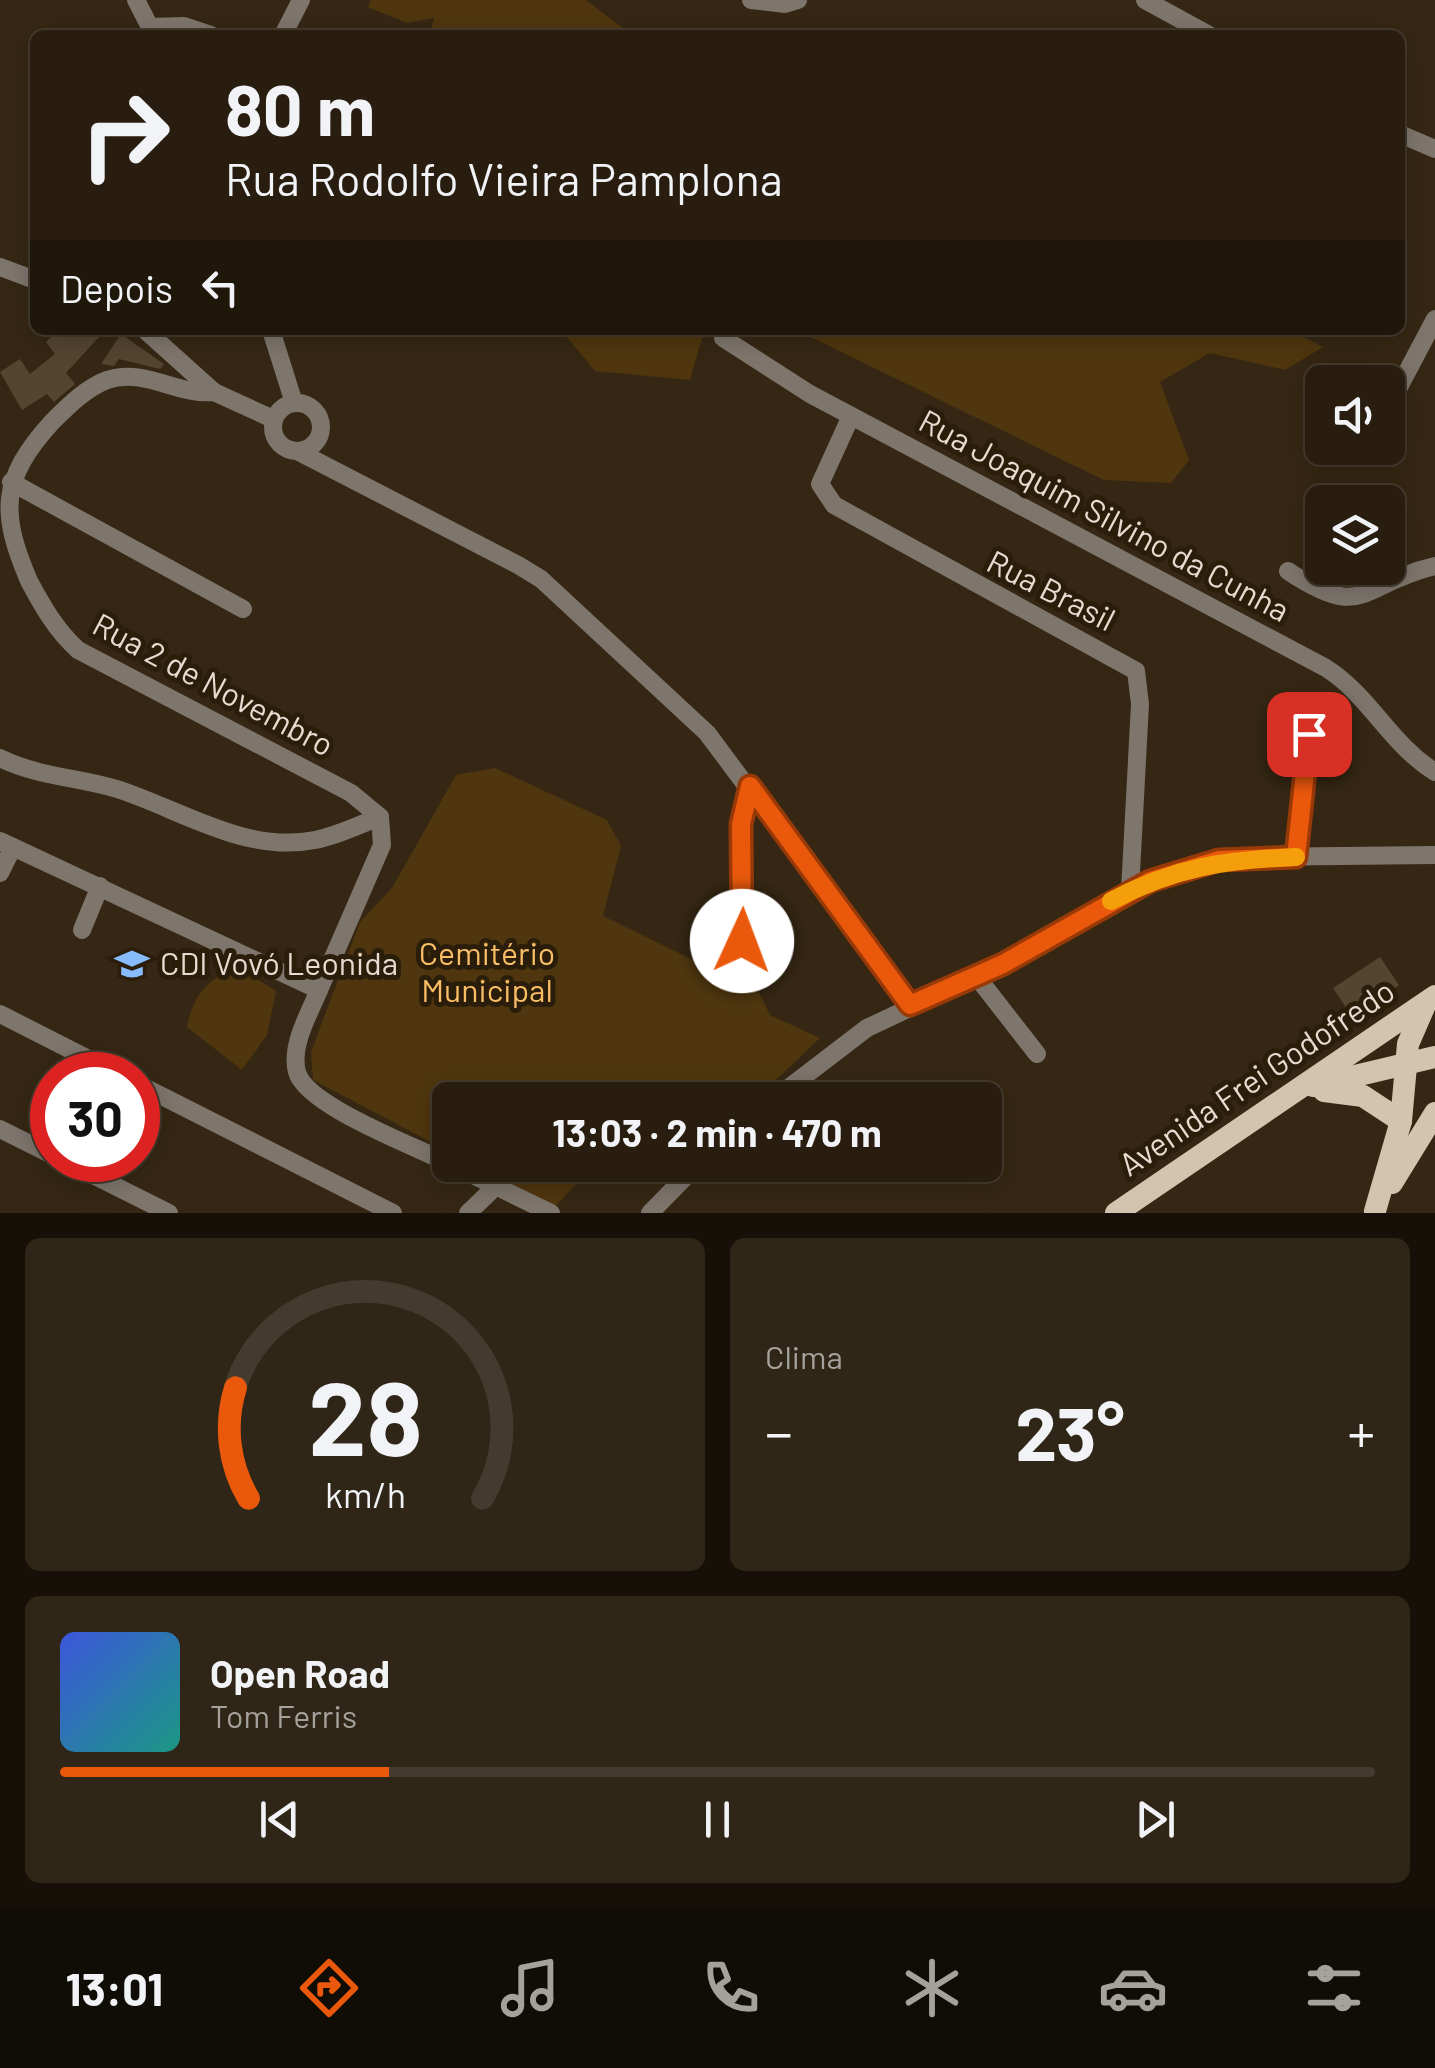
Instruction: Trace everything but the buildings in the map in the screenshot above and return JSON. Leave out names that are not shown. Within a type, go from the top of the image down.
[{"type":"main road","name":"Avenida Frei Godofredo","points":[[1116,1213],[1430,999]]},
{"type":"main road","points":[[1375,1212],[1401,1121],[1412,1032],[1430,999]]},
{"type":"main road","points":[[1359,1047],[1356,1057],[1366,1073]]},
{"type":"main road","points":[[1295,1090],[1435,1057]]},
{"type":"main road","points":[[1295,1090],[1363,1096],[1401,1121]]},
{"type":"main road","points":[[1375,1212],[1435,1114]]},
{"type":"street","points":[[136,0],[151,30]]},
{"type":"street","points":[[286,30],[301,0]]},
{"type":"street","points":[[751,0],[784,4],[798,0]]},
{"type":"street","points":[[1145,0],[1200,30]]},
{"type":"street","points":[[158,30],[184,26],[196,30]]},
{"type":"street","points":[[1405,136],[1435,150]]},
{"type":"street","points":[[0,267],[30,278]]},
{"type":"street","points":[[1405,376],[1435,319]]},
{"type":"street","points":[[151,335],[214,392]]},
{"type":"street","points":[[274,335],[294,403]]},
{"type":"street","name":"Rua Joaquim Silvino da Cunha","points":[[723,338],[851,416],[1326,668],[1348,682],[1393,738],[1435,772]]},
{"type":"street","points":[[243,609],[9,471],[66,409],[110,379],[147,378],[214,392],[273,419]]},
{"type":"street","points":[[357,478],[320,435],[318,415],[308,406],[294,403],[281,408],[273,419],[275,440],[286,450],[357,478],[541,579],[677,703],[750,786],[910,1005]]},
{"type":"street","name":"Rua Brasil","points":[[851,416],[820,484],[834,505],[1136,671],[1140,704],[1130,891]]},
{"type":"street","points":[[299,452],[312,447],[320,435]]},
{"type":"street","name":"Rua 2 de Novembro","points":[[9,471],[2,527],[46,614],[78,650],[351,793],[380,817]]},
{"type":"street","points":[[1288,571],[1337,598],[1352,600],[1404,573],[1435,566]]},
{"type":"street","points":[[1296,857],[1309,734]]},
{"type":"street","points":[[0,758],[40,775],[114,788],[202,825],[277,842],[314,841],[380,817],[382,845],[319,990],[295,1059],[302,1085],[323,1102],[432,1155]]},
{"type":"street","points":[[740,964],[744,905],[741,824],[750,786]]},
{"type":"street","points":[[0,873],[6,844],[319,990]]},
{"type":"street","points":[[795,1082],[840,1046],[910,1005],[977,977],[1130,891],[1219,860],[1435,855]]},
{"type":"street","points":[[82,930],[100,886]]},
{"type":"street","points":[[977,977],[1036,1054]]},
{"type":"street","points":[[0,1014],[75,1052]]},
{"type":"street","points":[[160,1095],[393,1213]]},
{"type":"street","points":[[0,1128],[30,1144]]},
{"type":"street","points":[[107,1182],[170,1213]]},
{"type":"street","points":[[485,1182],[551,1213]]},
{"type":"street","points":[[650,1213],[680,1182]]},
{"type":"street","points":[[468,1213],[495,1187]]},
{"type":"green space","points":[[371,0],[586,0],[625,30],[431,30],[434,18],[407,23],[368,7]]},
{"type":"green space","points":[[565,335],[717,335],[702,338],[690,380],[595,371]]},
{"type":"green space","points":[[806,335],[1300,335],[1323,347],[1285,370],[1210,353],[1160,382],[1189,460],[1171,483],[1104,480]]},
{"type":"green space","name":"Cemitério Municipal","points":[[495,768],[607,820],[621,846],[603,916],[759,992],[770,1015],[820,1038],[774,1082],[432,1082],[432,1143],[313,1080],[311,1052],[360,922],[392,888],[456,775]]},
{"type":"green space","points":[[236,966],[276,991],[267,1035],[242,1070],[187,1027],[203,990]]},
{"type":"green space","points":[[507,1182],[578,1182],[555,1207]]},
{"type":"slow traffic","points":[[1111,901],[1150,881],[1219,860],[1296,857]]},
{"type":"place","name":"CDI Vovó Leonida","points":[[132,964]]},
{"type":"route","points":[[742,941],[741,824],[750,786],[910,1005],[1003,964],[1150,881],[1219,860],[1296,857],[1309,734]]}]
